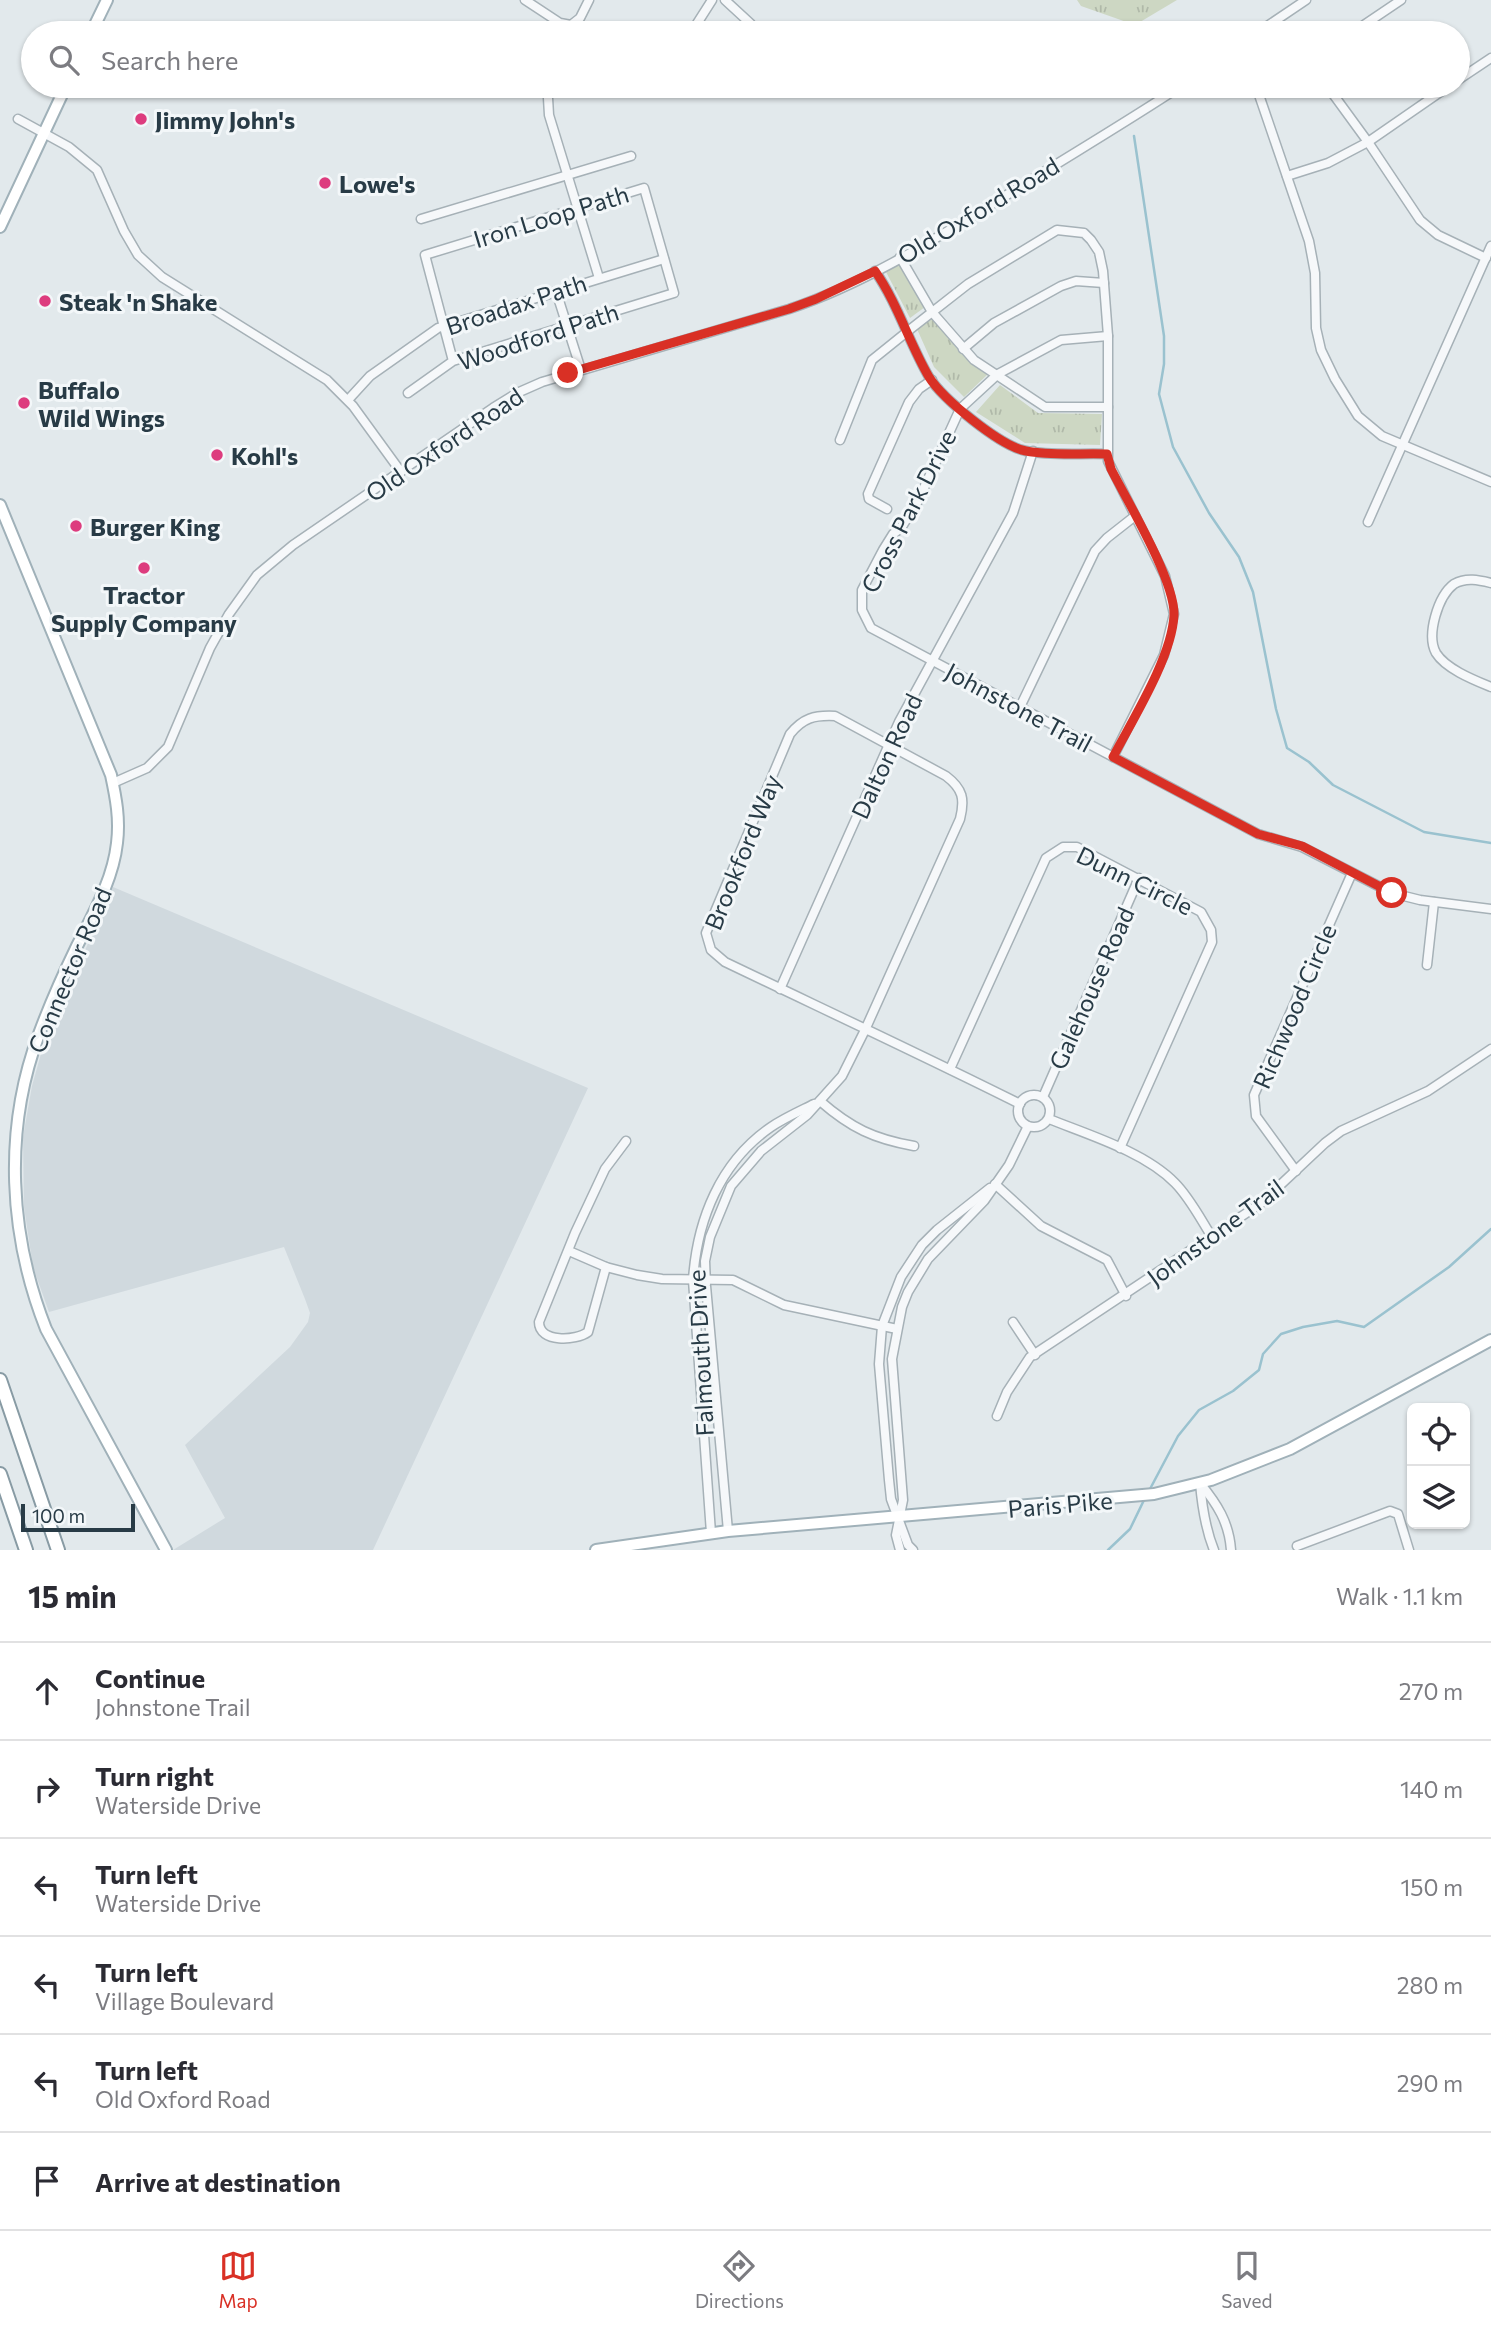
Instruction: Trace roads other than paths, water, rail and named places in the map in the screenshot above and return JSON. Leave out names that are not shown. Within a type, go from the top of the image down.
[{"type":"highway","points":[[0,1380],[58,1550]]},
{"type":"highway","points":[[0,1474],[26,1550]]},
{"type":"main road","points":[[97,21],[107,0]]},
{"type":"main road","points":[[0,226],[60,98]]},
{"type":"main road","name":"Connector Road","points":[[0,505],[113,783],[118,824],[113,864],[101,898],[69,962],[39,1034],[23,1092],[16,1137],[16,1206],[26,1268],[46,1329],[166,1550]]},
{"type":"main road","name":"Paris Pike","points":[[596,1550],[728,1531],[1154,1494],[1200,1483],[1290,1449],[1491,1339]]},
{"type":"street","points":[[525,0],[557,21]]},
{"type":"street","points":[[576,21],[589,0]]},
{"type":"street","points":[[699,21],[712,0]]},
{"type":"street","points":[[725,0],[748,21]]},
{"type":"street","points":[[1275,21],[1306,0]]},
{"type":"street","points":[[1370,21],[1401,0]]},
{"type":"street","points":[[1470,72],[1491,58]]},
{"type":"street","points":[[548,98],[550,115],[599,278]]},
{"type":"street","name":"Old Oxford Road","points":[[113,783],[147,768],[168,747],[204,659],[229,614],[257,575],[293,545],[517,393],[542,382],[816,299],[875,271],[969,218],[1162,98]]},
{"type":"street","points":[[1260,98],[1309,241],[1315,272],[1316,328],[1321,350],[1335,379],[1358,416],[1382,436],[1491,482]]},
{"type":"street","points":[[1336,98],[1420,220],[1438,235],[1486,258]]},
{"type":"street","points":[[1287,176],[1328,163],[1368,142],[1432,98]]},
{"type":"street","points":[[18,119],[69,147],[97,170],[124,231],[138,255],[162,277],[327,380],[348,400],[401,472]]},
{"type":"street","points":[[421,219],[631,156]]},
{"type":"street","name":"Iron Loop Path","points":[[443,326],[425,255],[643,188],[674,293]]},
{"type":"street","points":[[839,440],[872,360],[908,331],[968,284],[1056,230],[1084,233],[1091,240],[1099,252],[1108,336],[1107,454],[1111,469],[1165,576],[1174,614],[1164,656],[1113,757]]},
{"type":"street","points":[[1368,522],[1491,246]]},
{"type":"street","points":[[900,257],[932,312],[963,349],[996,376],[1045,407],[1108,407]]},
{"type":"street","name":"Broadax Path","points":[[348,400],[360,385],[385,365],[443,326],[664,259]]},
{"type":"street","points":[[875,271],[886,286],[932,380],[960,409],[1014,447],[1034,452],[1107,454]]},
{"type":"street","points":[[963,349],[994,323],[1061,286],[1076,281],[1104,283]]},
{"type":"street","points":[[556,291],[581,370]]},
{"type":"street","name":"Woodford Path","points":[[408,393],[453,360],[674,293]]},
{"type":"street","points":[[443,326],[453,360]]},
{"type":"street","name":"Cross Park Drive","points":[[933,661],[871,628],[862,610],[862,590],[883,550],[909,517],[960,409],[996,376],[1061,340],[1108,336]]},
{"type":"street","points":[[887,509],[874,504],[868,494],[909,402],[919,389],[932,380]]},
{"type":"street","name":"Dalton Road","points":[[780,989],[889,745],[1013,513],[1034,452]]},
{"type":"street","points":[[1020,707],[1095,551],[1135,516]]},
{"type":"street","points":[[1491,583],[1476,579],[1454,584],[1433,621],[1431,635],[1437,655],[1448,665],[1491,687]]},
{"type":"street","name":"Johnstone Trail","points":[[933,661],[1258,834],[1302,846],[1392,893],[1434,902],[1491,909]]},
{"type":"street","name":"Brookford Way","points":[[889,745],[835,716],[819,715],[807,718],[790,734],[706,933],[711,950],[725,962],[1020,1104]]},
{"type":"street","name":"Falmouth Drive","points":[[728,1531],[714,1395],[706,1279],[705,1261],[710,1237],[731,1186],[761,1150],[795,1126],[842,1076],[960,819],[964,802],[959,786],[946,776],[889,745]]},
{"type":"street","name":"Dunn Circle","points":[[950,1069],[1046,858],[1063,847],[1077,847],[1201,912],[1211,930],[1212,942],[1120,1148]]},
{"type":"street","name":"Richwood Circle","points":[[1296,1171],[1256,1115],[1254,1096],[1352,873]]},
{"type":"street","name":"Galehouse Road","points":[[1044,1097],[1139,878]]},
{"type":"street","points":[[1427,965],[1434,902]]},
{"type":"street","name":"Johnstone Trail","points":[[997,1416],[1007,1392],[1035,1355],[1260,1204],[1341,1131],[1428,1091],[1491,1049]]},
{"type":"street","points":[[1026,1097],[1044,1097],[1051,1107],[1049,1119],[1036,1128],[1028,1126],[1018,1115],[1020,1104],[1026,1097]]},
{"type":"street","points":[[820,1101],[835,1115],[883,1140],[914,1146]]},
{"type":"street","name":"Falmouth Drive","points":[[711,1534],[693,1280],[695,1248],[716,1189],[748,1146],[772,1127],[820,1101]]},
{"type":"street","points":[[1049,1119],[1120,1148],[1157,1169],[1176,1184],[1212,1237]]},
{"type":"street","points":[[900,1550],[896,1535],[903,1500],[892,1359],[902,1307],[908,1292],[932,1254],[972,1214],[1009,1165],[1028,1126]]},
{"type":"street","points":[[607,1267],[588,1332],[582,1337],[558,1338],[546,1335],[539,1329],[539,1322],[605,1169],[626,1140]]},
{"type":"street","points":[[913,1550],[908,1545],[891,1499],[879,1364],[882,1326],[901,1277],[922,1245],[995,1184]]},
{"type":"street","points":[[995,1184],[1041,1226],[1107,1260],[1126,1296]]},
{"type":"street","points":[[922,1245],[932,1254]]},
{"type":"street","points":[[569,1251],[607,1267],[638,1275],[693,1280],[733,1280],[784,1305],[897,1329]]},
{"type":"street","points":[[1013,1322],[1035,1355]]},
{"type":"street","points":[[1200,1483],[1202,1509],[1214,1550]]},
{"type":"street","points":[[1200,1483],[1219,1506],[1230,1535],[1231,1550]]},
{"type":"street","points":[[1297,1546],[1390,1511],[1398,1514],[1409,1550]]},
{"type":"waterway","points":[[1134,136],[1164,336],[1164,364],[1159,394],[1173,447],[1209,513],[1239,557],[1253,592],[1276,709],[1287,748],[1309,762],[1333,785],[1424,832],[1491,843]]},
{"type":"waterway","points":[[1150,1489],[1178,1436],[1199,1410],[1233,1391],[1259,1370],[1263,1354],[1281,1334],[1337,1321],[1364,1327],[1449,1267],[1491,1229]]},
{"type":"waterway","points":[[1108,1550],[1130,1529],[1145,1498]]},
{"type":"place","name":"Jimmy John's","points":[[141,119]]},
{"type":"place","name":"Lowe's","points":[[325,183]]},
{"type":"place","name":"Steak 'n Shake","points":[[45,301]]},
{"type":"place","name":"Buffalo Wild Wings","points":[[24,403]]},
{"type":"place","name":"Kohl's","points":[[217,455]]},
{"type":"place","name":"Burger King","points":[[76,526]]},
{"type":"place","name":"Tractor Supply Company","points":[[144,568]]}]
